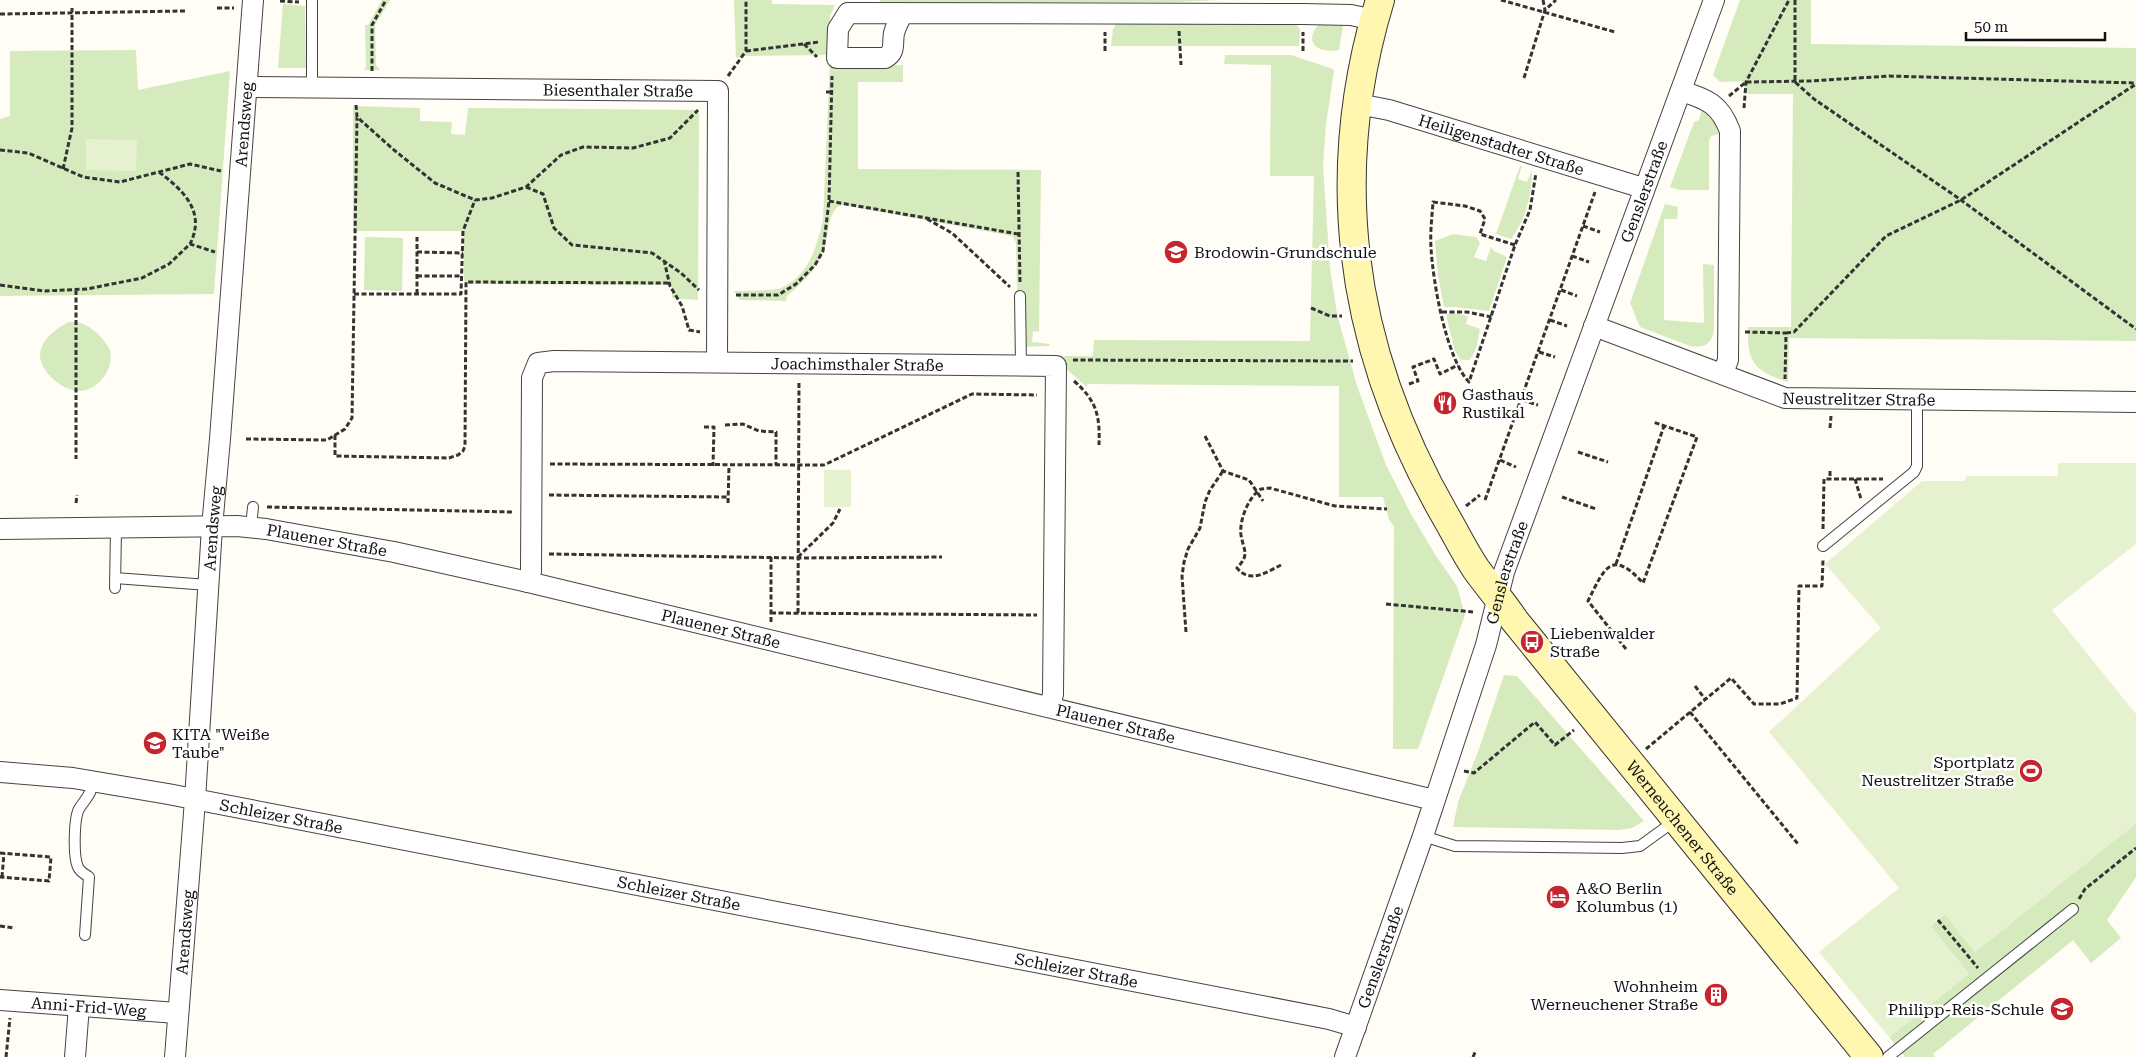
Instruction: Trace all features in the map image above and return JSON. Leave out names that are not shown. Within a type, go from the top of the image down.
[{"type":"street","name":"Arendsweg","points":[[175,1057],[195,800],[212,527],[253,0]]},
{"type":"street","name":"Genslerstraße","points":[[1345,1057],[1423,836],[1486,645],[1504,572],[1643,188],[1714,0]]},
{"type":"street","points":[[903,14],[895,30],[893,52],[885,58],[837,58],[838,29],[848,13],[1178,14],[1330,11],[1351,15],[1377,10],[1358,104],[1353,142],[1352,213],[1356,267],[1365,314],[1378,361],[1404,434],[1422,475],[1476,569],[1498,596]]},
{"type":"street","name":"Biesenthaler Straße","points":[[247,87],[718,91],[717,362]]},
{"type":"street","points":[[1681,91],[1701,97],[1717,107],[1725,118],[1730,131],[1728,360],[1723,373]]},
{"type":"street","name":"Heiligenstadter Straße","points":[[1358,104],[1389,110],[1643,188]]},
{"type":"street","name":"Neustrelitzer Straße","points":[[1594,326],[1723,373],[1785,398],[2136,402]]},
{"type":"street","name":"Joachimsthaler Straße","points":[[528,582],[531,553],[532,378],[538,364],[554,360],[1056,366]]},
{"type":"street","points":[[1050,707],[1053,694],[1056,366]]},
{"type":"street","name":"Plauener Straße","points":[[0,529],[251,527],[394,552],[528,582],[1434,800]]},
{"type":"street","name":"Werneuchener Straße","points":[[1498,596],[1532,642],[1869,1057]]},
{"type":"street","name":"Schleizer Straße","points":[[0,772],[94,781],[1329,1019],[1356,1027]]},
{"type":"street","name":"Anni-Frid-Weg","points":[[6,1001],[177,1013]]},
{"type":"street","points":[[76,1057],[78,1006]]},
{"type":"lane","points":[[312,2],[312,87]]},
{"type":"lane","points":[[1020,296],[1021,365]]},
{"type":"lane","points":[[1823,546],[1914,472],[1917,466],[1918,400]]},
{"type":"lane","points":[[251,527],[253,507]]},
{"type":"lane","points":[[116,529],[115,583],[208,585]]},
{"type":"lane","points":[[85,935],[89,877],[78,869],[75,858],[76,830],[78,810],[92,790],[94,781]]},
{"type":"lane","points":[[1423,836],[1455,846],[1622,848],[1640,846],[1677,820]]},
{"type":"lane","points":[[1888,1057],[2073,909]]},
{"type":"path","points":[[373,87],[372,25],[386,0]]},
{"type":"path","points":[[723,83],[746,51],[746,0]]},
{"type":"path","points":[[1501,0],[1615,32]]},
{"type":"path","points":[[1543,0],[1545,11]]},
{"type":"path","points":[[1524,78],[1545,11],[1556,0]]},
{"type":"path","points":[[1744,108],[1746,82],[1789,0]]},
{"type":"path","points":[[1794,0],[1795,82],[1814,99],[1961,200],[2136,329]]},
{"type":"path","points":[[280,1],[312,2]]},
{"type":"path","points":[[63,169],[72,128],[72,8]]},
{"type":"path","points":[[217,8],[234,8]]},
{"type":"path","points":[[0,14],[185,11]]},
{"type":"path","points":[[1178,14],[1181,65]]},
{"type":"path","points":[[526,187],[544,194],[554,228],[572,245],[652,253],[702,292],[717,296],[778,295],[796,284],[815,265],[823,251],[830,201],[831,92],[837,40]]},
{"type":"path","points":[[746,51],[803,44]]},
{"type":"path","points":[[1746,82],[1795,82],[1889,76],[2136,84]]},
{"type":"path","points":[[1745,332],[1794,332],[1886,236],[1961,200],[2136,84]]},
{"type":"path","points":[[826,92],[831,92]]},
{"type":"path","points":[[246,439],[326,440],[345,430],[352,418],[356,108]]},
{"type":"path","points":[[357,117],[435,183],[476,200],[492,198],[526,187],[561,155],[583,147],[633,148],[670,138],[701,108]]},
{"type":"path","points":[[0,150],[28,153],[83,177],[120,182],[190,164],[221,171]]},
{"type":"path","points":[[1516,245],[1480,234],[1485,219],[1480,211],[1465,206],[1433,202],[1431,248],[1442,312],[1448,341],[1461,374],[1469,382],[1530,210],[1541,156]]},
{"type":"path","points":[[0,285],[44,290],[87,290],[142,278],[169,264],[190,244],[196,228],[194,212],[189,202],[174,184],[159,172]]},
{"type":"path","points":[[1018,172],[1020,296]]},
{"type":"path","points":[[1485,500],[1601,175]]},
{"type":"path","points":[[354,294],[460,294],[463,231],[476,200]]},
{"type":"path","points":[[830,201],[1018,234]]},
{"type":"path","points":[[924,218],[952,233],[1020,296]]},
{"type":"path","points":[[1583,226],[1600,232]]},
{"type":"path","points":[[416,294],[418,237]]},
{"type":"path","points":[[190,244],[215,252]]},
{"type":"path","points":[[417,252],[463,253]]},
{"type":"path","points":[[1572,256],[1589,262]]},
{"type":"path","points":[[663,260],[669,283],[682,306],[689,330]]},
{"type":"path","points":[[417,276],[462,276]]},
{"type":"path","points":[[334,435],[335,456],[449,458],[463,451],[465,446],[466,282],[669,283]]},
{"type":"path","points":[[76,290],[76,459]]},
{"type":"path","points":[[1561,290],[1577,296]]},
{"type":"path","points":[[1312,308],[1330,316],[1342,316]]},
{"type":"path","points":[[1442,312],[1467,312],[1492,317]]},
{"type":"path","points":[[1550,320],[1567,326]]},
{"type":"path","points":[[1786,333],[1786,385]]},
{"type":"path","points":[[1539,352],[1555,357]]},
{"type":"path","points":[[1409,384],[1418,381],[1413,367],[1434,359],[1440,374],[1458,366]]},
{"type":"path","points":[[1099,445],[1100,423],[1095,405],[1077,384],[1056,366],[1064,360],[1353,361]]},
{"type":"path","points":[[798,613],[799,362]]},
{"type":"path","points":[[532,464],[824,465],[972,394],[1056,396]]},
{"type":"path","points":[[1522,400],[1538,405]]},
{"type":"path","points":[[1830,428],[1831,413]]},
{"type":"path","points":[[1626,649],[1588,601],[1602,573],[1610,566],[1616,564],[1633,572],[1643,583],[1697,437],[1653,422]]},
{"type":"path","points":[[725,425],[743,424],[760,431],[776,432],[776,466]]},
{"type":"path","points":[[1616,564],[1664,426]]},
{"type":"path","points":[[704,427],[714,427],[713,466]]},
{"type":"path","points":[[1205,436],[1223,471],[1250,480],[1263,501]]},
{"type":"path","points":[[1578,452],[1608,462]]},
{"type":"path","points":[[1500,460],[1516,467]]},
{"type":"path","points":[[728,503],[729,466]]},
{"type":"path","points":[[1186,632],[1182,576],[1184,562],[1188,549],[1200,528],[1205,502],[1210,490],[1223,471]]},
{"type":"path","points":[[1830,471],[1830,479]]},
{"type":"path","points":[[1645,749],[1732,678],[1754,704],[1780,704],[1796,698],[1799,586],[1822,586],[1824,478],[1906,479]]},
{"type":"path","points":[[1281,565],[1262,576],[1248,576],[1242,574],[1237,568],[1244,561],[1246,553],[1241,536],[1242,524],[1250,500],[1257,491],[1270,488],[1335,506],[1387,509]]},
{"type":"path","points":[[76,503],[77,495]]},
{"type":"path","points":[[1465,506],[1480,495]]},
{"type":"path","points":[[253,507],[531,504],[728,497]]},
{"type":"path","points":[[1562,497],[1596,509]]},
{"type":"path","points":[[798,558],[833,522],[840,509]]},
{"type":"path","points":[[531,553],[798,558],[942,557]]},
{"type":"path","points":[[771,557],[771,640]]},
{"type":"path","points":[[1386,604],[1473,612]]},
{"type":"path","points":[[771,613],[1053,615]]},
{"type":"path","points":[[1695,686],[1706,699]]},
{"type":"path","points":[[1690,712],[1798,844]]},
{"type":"path","points":[[1464,771],[1474,773],[1535,722],[1555,745],[1574,730]]},
{"type":"path","points":[[2073,909],[2085,889],[2136,848]]},
{"type":"path","points":[[2,853],[51,857],[49,881],[1,877],[2,853]]},
{"type":"path","points":[[1938,920],[1987,978]]},
{"type":"path","points":[[0,926],[15,928]]},
{"type":"path","points":[[6,1001],[6,1057]]},
{"type":"path","points":[[1473,1057],[1476,1050]]},
{"type":"green space","points":[[382,0],[390,0],[375,25],[376,65],[380,70],[364,70],[366,67],[365,25],[368,25]]},
{"type":"green space","points":[[734,0],[772,0],[772,4],[835,5],[830,16],[829,55],[747,56],[736,58]]},
{"type":"green space","points":[[880,0],[1217,0],[1180,2],[880,2]]},
{"type":"green space","points":[[1740,0],[1811,0],[1811,44],[2136,48],[2136,341],[1789,338],[1788,382],[1767,374],[1760,369],[1751,357],[1748,327],[1791,327],[1793,94],[1748,94],[1741,81],[1720,82],[1713,75]]},
{"type":"green space","points":[[283,4],[305,6],[306,68],[278,68]]},
{"type":"green space","points":[[1117,23],[1296,23],[1300,30],[1299,46],[1111,46],[1113,29]]},
{"type":"green space","points":[[1319,24],[1339,24],[1343,26],[1339,50],[1319,49],[1315,46],[1312,37]]},
{"type":"green space","points":[[136,50],[138,90],[230,71],[214,294],[0,296],[0,119],[10,116],[10,51]]},
{"type":"green space","points":[[1225,55],[1291,55],[1333,69],[1334,71],[1326,124],[1323,166],[1330,268],[1337,314],[1357,386],[1386,465],[1411,514],[1436,556],[1457,586],[1465,615],[1418,749],[1393,749],[1394,526],[1389,520],[1383,497],[1339,497],[1339,386],[1087,384],[1087,387],[1064,367],[1063,356],[1093,356],[1094,340],[1310,341],[1314,176],[1270,176],[1271,65],[1224,64]]},
{"type":"green space","points":[[830,60],[839,66],[903,65],[903,82],[858,82],[858,169],[1041,170],[1039,332],[1033,331],[1032,342],[1050,344],[1049,346],[1013,347],[1018,342],[1016,242],[1012,236],[841,205],[833,212],[825,247],[819,262],[787,296],[786,301],[740,300],[734,291],[777,289],[798,277],[810,260],[818,240],[823,220]]},
{"type":"green space","points":[[353,106],[420,108],[420,121],[452,122],[451,134],[465,135],[468,108],[699,110],[698,300],[672,298],[672,285],[468,284],[464,280],[464,231],[353,231]]},
{"type":"green space","points":[[1702,109],[1714,115],[1723,133],[1711,136],[1709,141],[1709,190],[1679,190],[1670,187],[1694,122],[1699,120]]},
{"type":"green space","points":[[86,139],[137,140],[136,171],[86,170]]},
{"type":"green space","points":[[1520,166],[1522,166],[1518,179],[1527,182],[1532,170],[1531,189],[1521,223],[1511,239],[1496,234]]},
{"type":"green space","points":[[1665,204],[1678,207],[1677,219],[1664,219],[1664,320],[1704,323],[1703,264],[1714,265],[1714,330],[1709,342],[1703,346],[1690,346],[1640,327],[1630,303]]},
{"type":"green space","points":[[1453,234],[1476,237],[1480,243],[1474,257],[1486,261],[1491,247],[1494,251],[1507,257],[1489,311],[1444,307],[1438,275],[1435,241]]},
{"type":"green space","points":[[365,237],[403,238],[402,291],[364,290]]},
{"type":"green space","points":[[1454,313],[1468,316],[1466,324],[1480,329],[1478,342],[1469,360],[1461,360],[1455,351],[1447,319],[1447,314]]},
{"type":"green space","points":[[68,322],[80,323],[91,328],[103,339],[110,351],[110,365],[104,377],[94,386],[81,391],[74,391],[59,384],[46,371],[40,356],[45,340]]},
{"type":"green space","points":[[2058,463],[2136,463],[2136,544],[2052,610],[2136,714],[2136,823],[1975,952],[1945,914],[1930,925],[1969,974],[1889,1037],[1819,952],[1899,888],[1769,732],[1881,628],[1825,564],[1922,481],[1965,481],[1966,476],[2058,476]]},
{"type":"green space","points":[[824,470],[851,470],[851,507],[824,507]]},
{"type":"green space","points":[[1504,675],[1517,676],[1644,821],[1632,828],[1619,830],[1453,827],[1458,802],[1478,752]]},
{"type":"green space","points":[[2136,823],[2136,877],[2107,920],[2121,938],[2091,963],[2073,940],[1933,1054],[1935,1057],[1905,1057],[1889,1037],[1969,974],[1930,926],[1945,914],[1975,952]]},
{"type":"place","name":"Brodowin-Grundschule","points":[[1176,252]]},
{"type":"place","name":"Gasthaus Rustikal","points":[[1445,403]]},
{"type":"place","name":"Liebenwalder Straße","points":[[1532,642]]},
{"type":"place","name":"KITA \"Weiße Taube\"","points":[[155,743]]},
{"type":"place","name":"Sportplatz Neustrelitzer Straße","points":[[2031,771]]},
{"type":"place","name":"A&O Berlin Kolumbus (1)","points":[[1558,897]]},
{"type":"place","name":"Wohnheim Werneuchener Straße","points":[[1716,995]]},
{"type":"place","name":"Philipp-Reis-Schule","points":[[2062,1009]]}]
